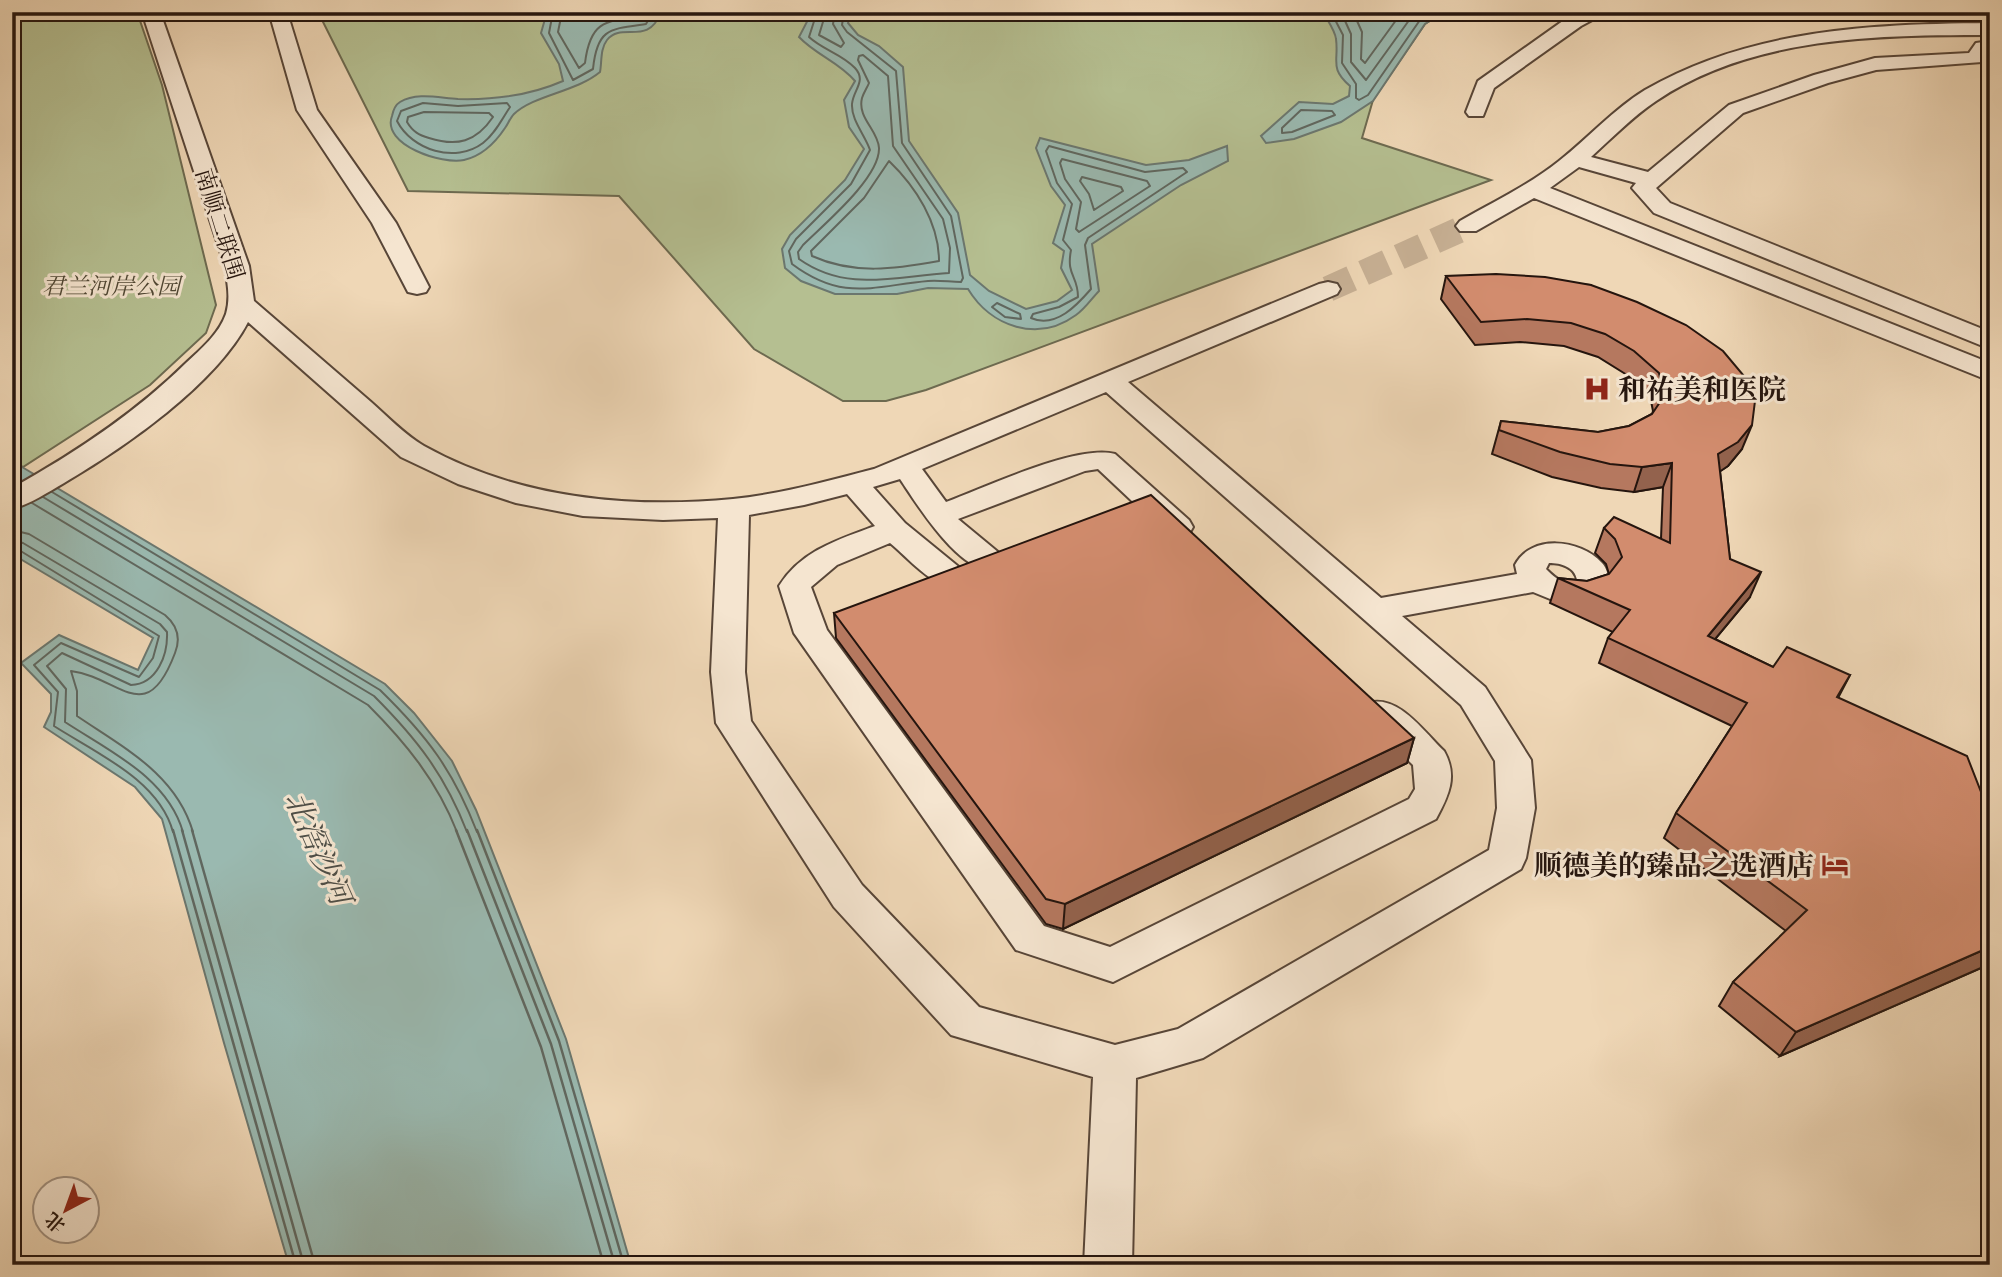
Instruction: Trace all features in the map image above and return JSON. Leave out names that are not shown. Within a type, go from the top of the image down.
[{"type":"street","name":"南顺二联围","points":[[12,500],[79,463],[138,423],[228,338],[242,304],[237,266],[151,12]]},
{"type":"street","points":[[278,12],[307,110],[384,223],[416,287]]},
{"type":"street","points":[[1476,111],[1485,85],[1574,22],[1598,12]]},
{"type":"street","points":[[1468,226],[1532,190],[1575,159],[1649,97],[1721,63],[1756,52],[1834,37],[1927,29],[1990,29]]},
{"type":"street","points":[[1990,47],[1983,47],[1975,58],[1875,64],[1821,79],[1736,109],[1643,188],[1662,208],[1990,341]]},
{"type":"street","points":[[1575,159],[1651,180]]},
{"type":"street","points":[[1532,190],[1990,373]]},
{"type":"street","points":[[242,304],[411,451],[468,478],[527,497],[583,506],[663,511],[734,508],[804,496],[905,466],[1328,289]]},
{"type":"street","points":[[734,508],[728,672],[734,723],[848,896],[966,1022],[1115,1064],[1188,1045],[1507,858],[1517,808],[1513,760],[1473,696],[1109,380]]},
{"type":"street","points":[[939,514],[1080,463],[1105,460],[1142,509],[1195,542]]},
{"type":"street","points":[[854,483],[941,584],[1005,559],[950,529],[905,466]]},
{"type":"street","points":[[894,530],[817,562],[804,572],[795,586],[1030,938],[1113,965],[1423,809],[1433,789],[1432,760],[1360,693]]},
{"type":"street","points":[[1374,610],[1537,581]]},
{"type":"street","points":[[1108,1265],[1115,1064]]},
{"type":"green space","name":"君兰河岸公园","points":[[12,12],[137,12],[162,85],[216,305],[206,333],[150,385],[23,467],[12,460]]},
{"type":"green space","points":[[318,12],[1444,12],[1425,24],[1373,100],[1362,138],[1491,180],[926,390],[886,401],[843,401],[754,349],[619,196],[408,191]]},
{"type":"water","points":[[547,12],[661,12],[649,28],[613,35],[603,47],[600,72],[590,79],[522,108],[492,144],[477,155],[454,161],[429,156],[404,144],[396,136],[391,126],[393,112],[398,103],[407,99],[421,96],[485,99],[538,90],[563,81],[559,64],[541,33]]},
{"type":"water","points":[[812,12],[852,12],[848,23],[858,35],[879,46],[903,67],[909,141],[958,213],[970,275],[989,291],[1026,309],[1057,301],[1072,290],[1061,268],[1064,251],[1053,243],[1065,205],[1051,186],[1036,148],[1040,138],[1146,165],[1189,160],[1227,146],[1228,161],[1181,185],[1092,244],[1099,291],[1079,313],[1061,323],[1046,328],[1016,327],[989,313],[968,289],[928,288],[897,294],[835,294],[801,281],[785,268],[782,249],[790,235],[845,180],[864,149],[849,127],[844,100],[855,81],[799,37]]},
{"type":"water","points":[[1323,12],[1444,12],[1425,24],[1373,101],[1341,122],[1294,139],[1266,143],[1261,136],[1299,102],[1333,104],[1349,96],[1350,86],[1337,69],[1337,47],[1333,29]]},
{"type":"water","name":"北滘沙河","points":[[12,461],[385,684],[414,713],[452,761],[476,810],[566,1039],[631,1265],[289,1265],[162,819],[135,787],[44,727],[51,712],[51,694],[21,663],[59,635],[138,670],[153,638],[12,554]]},
{"type":"building","points":[[1496,274],[1545,277],[1591,285],[1637,302],[1686,325],[1723,351],[1744,376],[1755,401],[1752,425],[1738,442],[1718,454],[1730,559],[1761,572],[1708,636],[1773,667],[1787,647],[1850,675],[1837,697],[1967,756],[1990,815],[1990,947],[1796,1032],[1733,982],[1807,910],[1676,813],[1747,703],[1608,638],[1630,610],[1558,578],[1587,581],[1609,574],[1622,557],[1615,539],[1604,528],[1614,517],[1670,543],[1672,463],[1642,467],[1610,464],[1560,452],[1499,430],[1501,421],[1598,432],[1629,426],[1652,414],[1664,396],[1659,373],[1634,351],[1605,334],[1571,323],[1527,319],[1481,322],[1446,276]]},
{"type":"building","points":[[1151,495],[1414,738],[1065,904],[1046,899],[834,613]]},
{"type":"tunnel","points":[[1328,289],[1468,226]]},
{"type":"place","name":"和祐美和医院","points":[[1597,389]]},
{"type":"place","name":"顺德美的臻品之选酒店","points":[[1835,865]]}]
